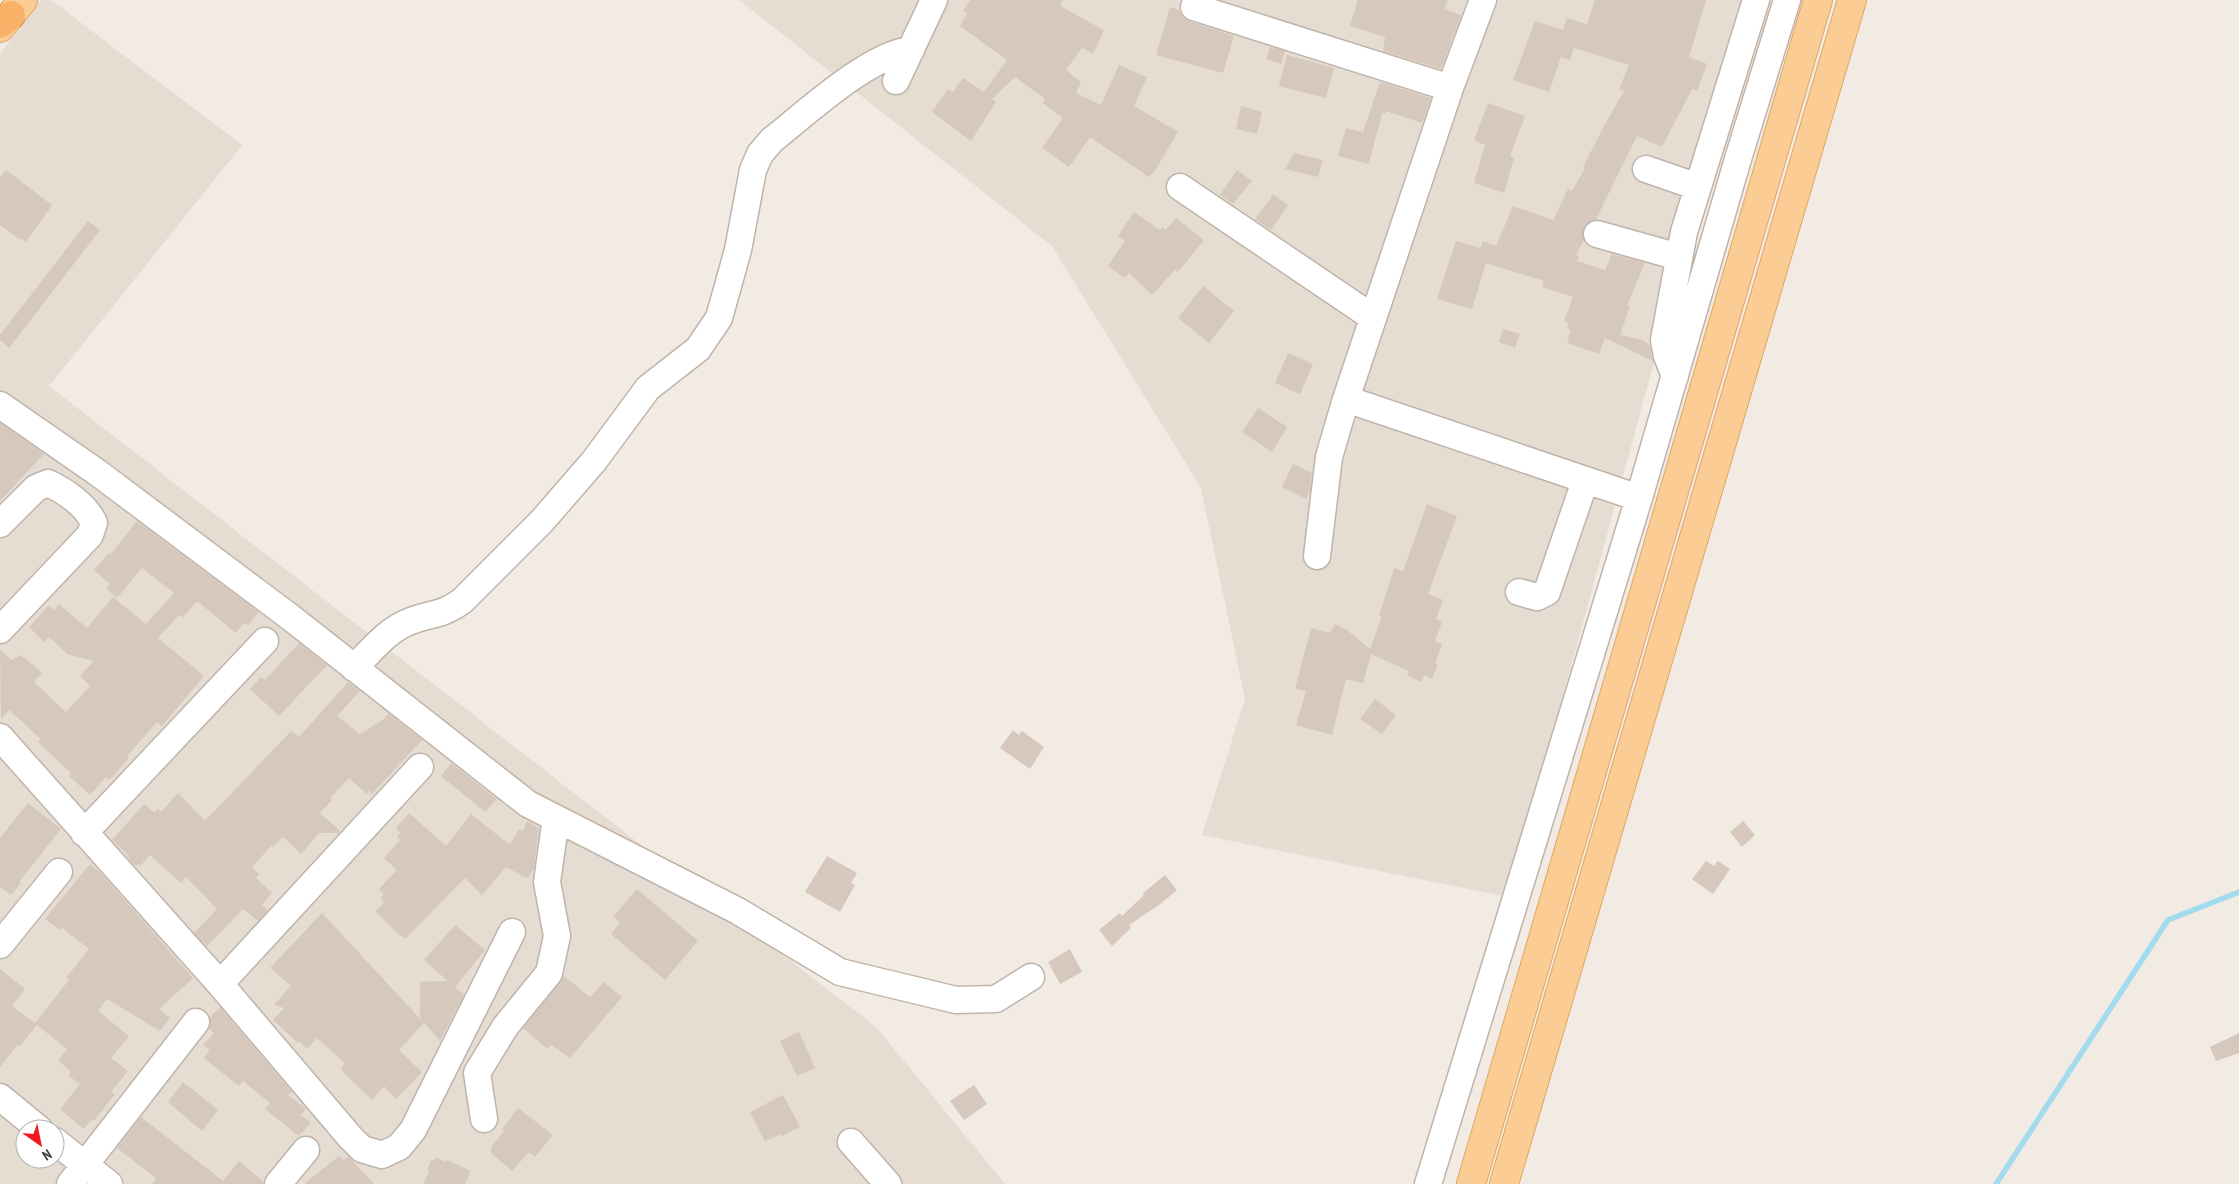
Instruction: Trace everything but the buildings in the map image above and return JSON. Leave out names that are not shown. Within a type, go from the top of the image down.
[{"type":"main road","points":[[1472,1184],[1818,0]]},
{"type":"main road","points":[[1504,1184],[1852,0]]},
{"type":"street","points":[[896,81],[934,0]]},
{"type":"street","points":[[1317,556],[1330,457],[1346,399],[1450,88],[1483,0]]},
{"type":"street","points":[[1675,376],[1667,356],[1664,340],[1684,232],[1756,0]]},
{"type":"street","points":[[1428,1184],[1639,498],[1713,243],[1788,0]]},
{"type":"street","points":[[1194,7],[1450,88]]},
{"type":"street","points":[[354,668],[394,629],[411,620],[447,612],[462,601],[542,521],[594,461],[648,388],[698,349],[719,318],[738,250],[753,170],[760,154],[772,140],[862,70],[888,56],[901,51],[911,50]]},
{"type":"street","points":[[1646,169],[1698,187]]},
{"type":"street","points":[[1180,187],[1372,317]]},
{"type":"street","points":[[1684,232],[1713,243]]},
{"type":"street","points":[[1597,234],[1679,257]]},
{"type":"street","points":[[1346,399],[1639,498]]},
{"type":"street","points":[[0,404],[98,473],[290,617],[528,804],[738,911],[840,972],[956,1000],[996,1000],[1031,977]]},
{"type":"street","points":[[1518,592],[1540,597],[1546,592],[1585,481]]},
{"type":"street","points":[[0,524],[36,488],[48,482],[59,488],[90,513],[94,523],[90,535],[0,630]]},
{"type":"street","points":[[84,833],[265,641]]},
{"type":"street","points":[[0,737],[220,984],[362,1149],[382,1155],[399,1147],[413,1130],[512,932]]},
{"type":"street","points":[[220,984],[420,767]]},
{"type":"street","points":[[484,1119],[477,1073],[505,1026],[550,973],[557,936],[548,882],[556,818]]},
{"type":"street","points":[[0,945],[59,872]]},
{"type":"street","points":[[78,1175],[196,1022]]},
{"type":"street","points":[[0,1097],[28,1119]]},
{"type":"street","points":[[851,1142],[888,1184]]},
{"type":"street","points":[[278,1184],[306,1150]]},
{"type":"street","points":[[65,1156],[78,1175],[109,1184]]},
{"type":"shaded area","points":[[41,0],[51,0],[242,145],[49,386],[876,1027],[1005,1184],[0,1184],[0,54]]},
{"type":"shaded area","points":[[739,0],[1753,0],[1508,897],[1202,835],[1245,699],[1201,488],[1052,246]]},
{"type":"waterway","points":[[1996,1184],[2168,920],[2239,892]]}]
